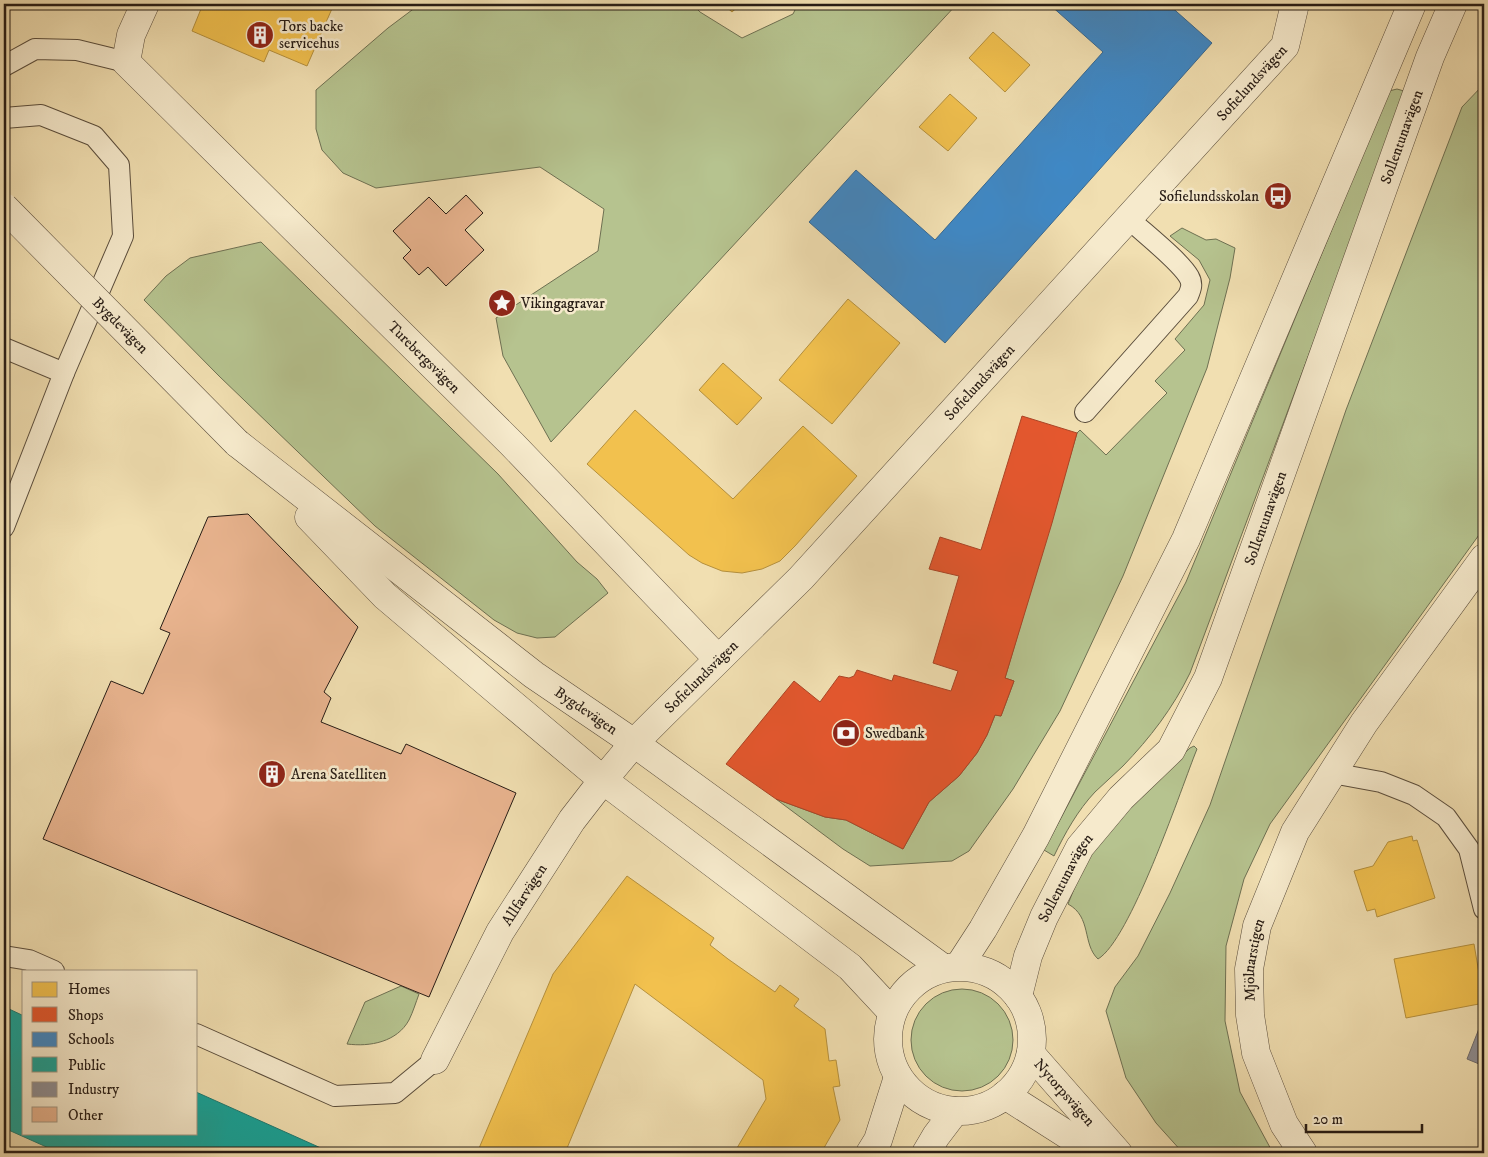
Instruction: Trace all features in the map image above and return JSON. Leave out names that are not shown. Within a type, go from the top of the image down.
[{"type":"street","points":[[126,62],[131,35],[145,4]]},
{"type":"street","name":"Sofielundsvägen","points":[[634,743],[718,658],[802,578],[1285,46],[1295,4]]},
{"type":"street","points":[[951,967],[983,929],[1036,836],[1186,539],[1412,4]]},
{"type":"street","name":"Sollentunavägen","points":[[1018,996],[1028,956],[1044,917],[1080,847],[1121,798],[1171,750],[1208,678],[1430,58],[1453,4]]},
{"type":"street","name":"Turebergsvägen","points":[[126,62],[512,444],[718,658]]},
{"type":"street","name":"Bygdevägen","points":[[4,208],[237,443],[385,596],[603,780],[850,967],[892,1012]]},
{"type":"street","name":"Bygdevägen","points":[[237,443],[534,676],[634,743],[951,967]]},
{"type":"street","name":"Mjölnarstigen","points":[[1303,1153],[1284,1124],[1256,1053],[1250,1016],[1249,969],[1258,926],[1296,832],[1364,723],[1484,558]]},
{"type":"street","name":"Allfarvägen","points":[[435,1060],[500,932],[572,820],[634,743]]},
{"type":"street","points":[[951,967],[982,970],[1002,980],[1018,996],[1028,1014],[1032,1034],[1031,1054],[1021,1077],[1005,1096],[990,1105],[972,1111],[955,1111],[932,1106],[913,1094],[898,1078],[887,1035],[892,1012],[904,992],[921,977],[951,967]]},
{"type":"street","name":"Nytorpsvägen","points":[[1031,1054],[1118,1153]]},
{"type":"street","points":[[870,1153],[878,1140],[898,1078]]},
{"type":"street","name":"Nytorpsvägen","points":[[1005,1096],[1096,1153]]},
{"type":"street","points":[[926,1153],[955,1111]]},
{"type":"lane","points":[[4,66],[36,49],[78,50],[126,62]]},
{"type":"lane","points":[[4,118],[41,115],[94,136],[119,165],[123,236],[64,373],[4,527]]},
{"type":"lane","points":[[1085,412],[1188,296],[1192,287],[1189,277],[1181,268],[1128,219]]},
{"type":"lane","points":[[4,348],[64,373]]},
{"type":"lane","points":[[1332,774],[1381,782],[1414,795],[1446,817],[1469,849],[1484,909]]},
{"type":"lane","points":[[4,956],[29,960],[52,970]]},
{"type":"lane","points":[[198,1035],[335,1096],[395,1093],[435,1060]]},
{"type":"green space","points":[[420,4],[692,4],[700,12],[742,38],[793,14],[798,4],[957,4],[551,442],[503,356],[496,318],[598,251],[604,209],[540,167],[376,188],[343,173],[322,150],[316,129],[316,90],[388,28]]},
{"type":"green space","points":[[1484,84],[1484,528],[1270,824],[1244,879],[1226,946],[1225,1021],[1240,1092],[1273,1153],[1183,1153],[1156,1123],[1126,1078],[1106,1011],[1115,987],[1138,956],[1170,893],[1210,805],[1346,410],[1462,107]]},
{"type":"green space","points":[[1397,89],[1404,91],[1402,105],[1190,673],[1176,698],[1152,733],[1123,766],[1095,792],[1077,814],[1054,856],[1044,850],[1186,582],[1389,91]]},
{"type":"green space","points":[[1182,228],[1206,240],[1216,239],[1235,248],[1230,278],[1207,368],[1123,576],[1060,711],[1013,789],[969,851],[952,861],[870,866],[843,849],[776,799],[825,817],[846,820],[903,849],[929,802],[959,776],[977,753],[995,715],[1001,716],[1014,681],[1005,678],[1077,433],[1080,430],[1106,455],[1167,393],[1155,381],[1185,350],[1175,339],[1204,305],[1210,280],[1199,260],[1170,236]]},
{"type":"green space","points":[[261,242],[498,474],[577,562],[597,579],[608,593],[555,637],[537,638],[517,633],[494,620],[375,526],[219,376],[144,300],[166,276],[190,258]]},
{"type":"green space","points":[[1194,746],[1197,749],[1139,897],[1111,946],[1098,959],[1090,946],[1081,916],[1076,909],[1068,904],[1076,884],[1090,854],[1126,808]]},
{"type":"green space","points":[[401,986],[419,994],[409,1020],[404,1027],[390,1038],[374,1044],[347,1044],[365,1002]]},
{"type":"green space","points":[[962,989],[981,993],[998,1004],[1009,1021],[1013,1040],[1009,1059],[998,1076],[981,1087],[962,1091],[943,1087],[926,1076],[915,1059],[911,1040],[915,1021],[926,1004],[943,993]]},
{"type":"building: Homes","name":"Tors backe servicehus","points":[[203,4],[334,4],[307,66],[269,50],[264,62],[192,31]]},
{"type":"building: Homes","points":[[723,4],[741,4],[732,12]]},
{"type":"building: Homes","points":[[993,32],[1030,65],[1005,92],[969,58]]},
{"type":"building: Homes","points":[[950,94],[977,118],[948,151],[919,127]]},
{"type":"building: Homes","points":[[848,299],[900,343],[832,424],[779,380]]},
{"type":"building: Homes","points":[[723,363],[762,398],[737,425],[699,390]]},
{"type":"building: Homes","points":[[635,410],[733,499],[803,426],[857,476],[780,561],[762,569],[742,573],[722,571],[702,563],[689,555],[587,464]]},
{"type":"building: Homes","points":[[1412,836],[1413,841],[1417,840],[1435,898],[1377,917],[1375,909],[1367,911],[1354,871],[1373,866],[1388,842]]},
{"type":"building: Homes","points":[[627,876],[714,938],[710,945],[728,959],[775,992],[780,985],[799,999],[794,1006],[825,1029],[829,1061],[836,1060],[840,1086],[833,1087],[840,1120],[821,1153],[734,1153],[766,1099],[763,1080],[635,984],[565,1153],[477,1153],[553,974]]},
{"type":"building: Homes","points":[[1474,944],[1484,1003],[1406,1018],[1394,959]]},
{"type":"building: Shops","points":[[1022,416],[1077,433],[1005,678],[1014,681],[1001,716],[995,715],[977,753],[959,776],[929,802],[903,849],[846,820],[825,817],[776,799],[726,764],[794,681],[820,702],[839,676],[849,678],[854,676],[857,670],[892,681],[894,675],[951,691],[958,671],[933,663],[959,576],[929,569],[940,537],[981,550]]},
{"type":"building: Schools","points":[[1049,4],[1168,4],[1212,43],[945,343],[809,222],[856,170],[935,240],[1103,52]]},
{"type":"building: Public","points":[[9,1009],[22,1015],[22,1134],[198,1134],[198,1093],[332,1153],[60,1153],[4,1128],[4,1022]]},
{"type":"building: Industry","points":[[1482,1021],[1484,1022],[1484,1066],[1467,1059]]},
{"type":"building: Other","points":[[466,195],[483,213],[465,230],[484,250],[446,286],[428,267],[419,275],[403,258],[411,250],[393,231],[429,197],[446,214]]},
{"type":"building: Other","name":"Arena Satelliten","points":[[248,514],[358,627],[324,692],[331,698],[321,722],[401,754],[406,744],[516,793],[429,997],[43,839],[111,681],[143,694],[170,633],[160,629],[208,517]]},
{"type":"place","name":"Tors backe servicehus","points":[[260,35]]},
{"type":"place","name":"Sofielundsskolan","points":[[1278,196]]},
{"type":"place","name":"Vikingagravar","points":[[502,303]]},
{"type":"place","name":"Swedbank","points":[[846,733]]},
{"type":"place","name":"Arena Satelliten","points":[[272,774]]}]
